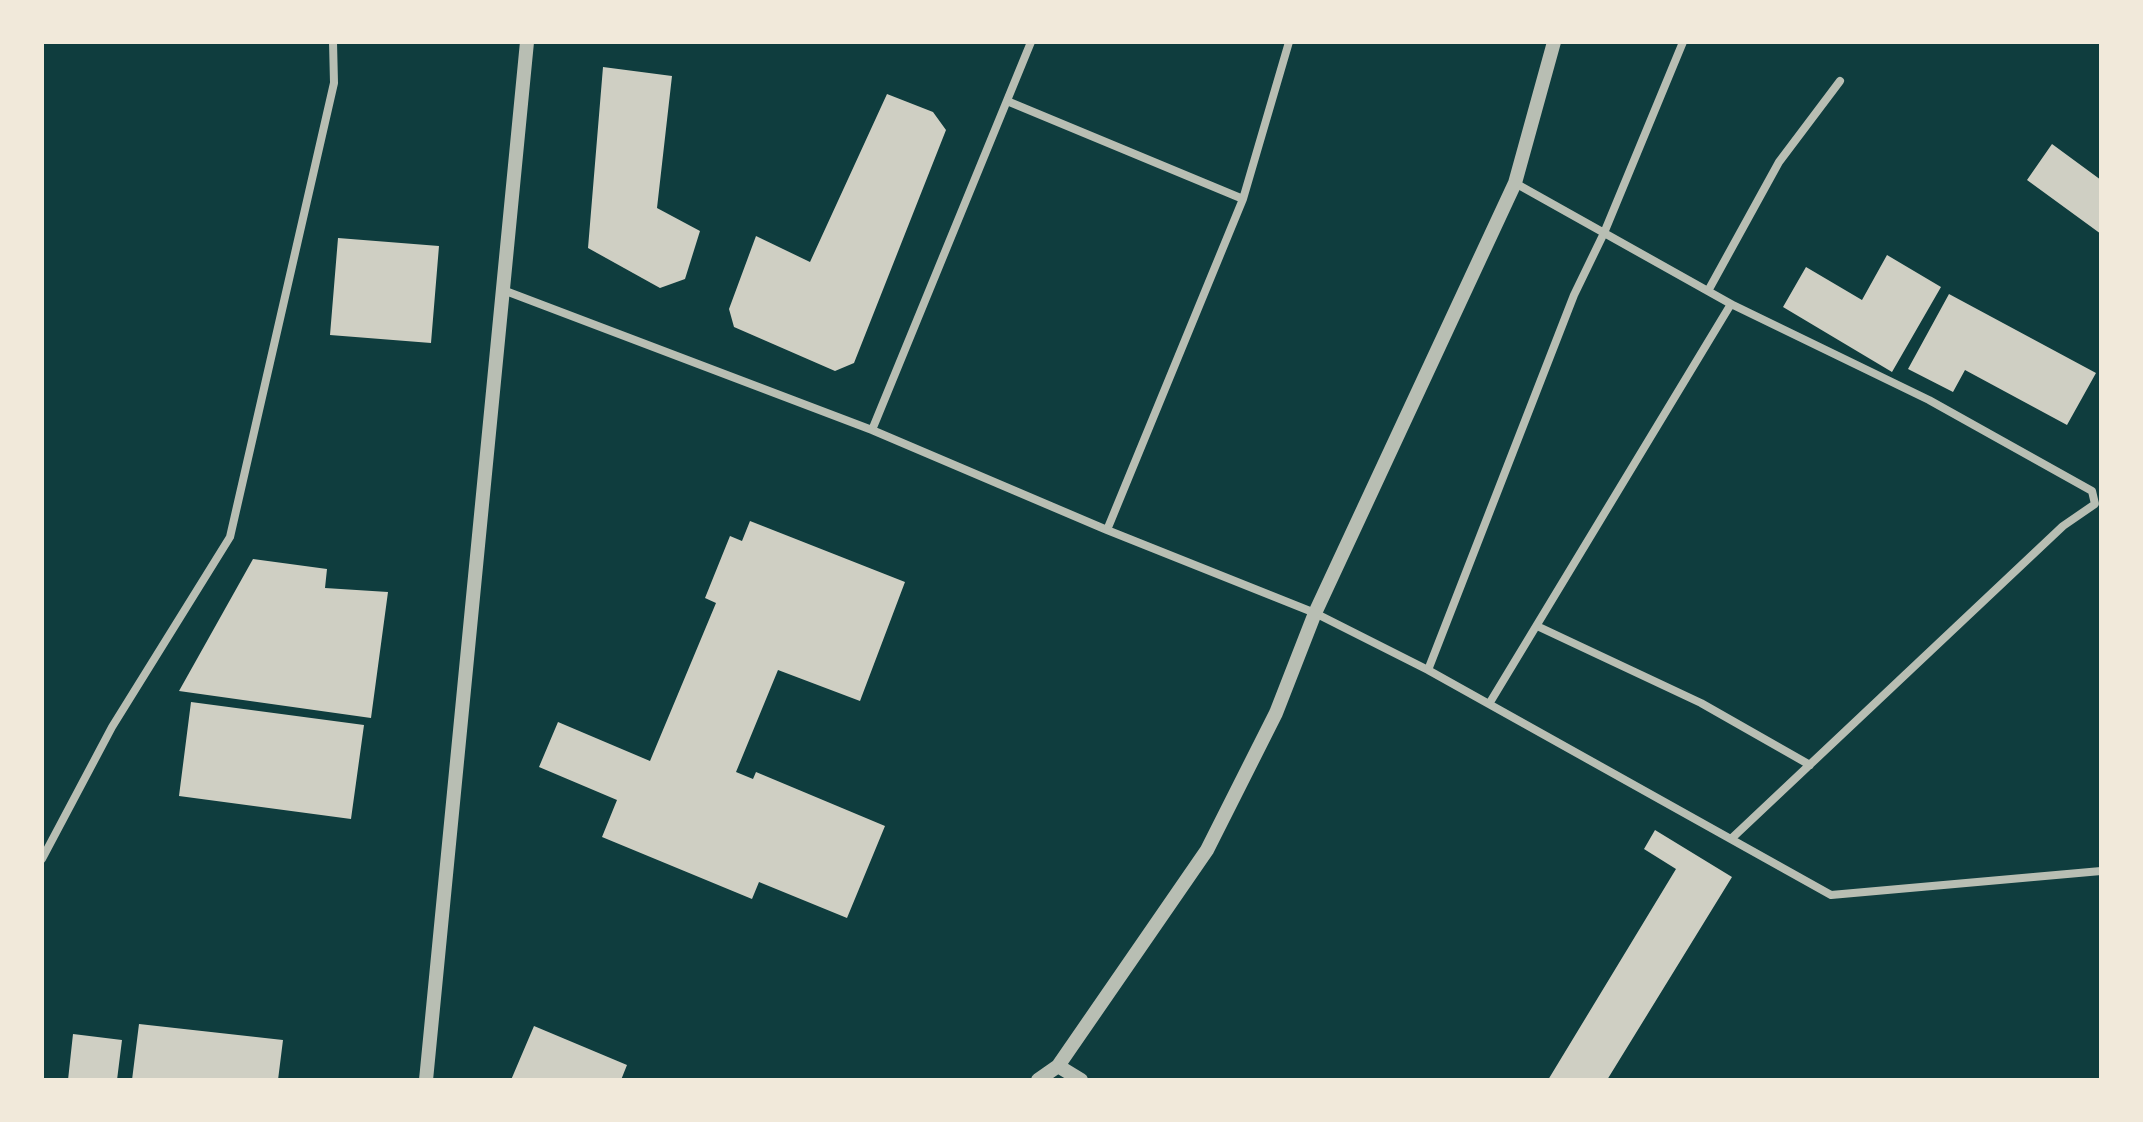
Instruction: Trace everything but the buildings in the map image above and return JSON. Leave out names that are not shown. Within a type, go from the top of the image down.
[{"type":"street","points":[[42,859],[112,727],[230,537],[334,83],[333,42]]},
{"type":"street","points":[[426,1080],[527,42]]},
{"type":"street","points":[[872,430],[1031,42]]},
{"type":"street","points":[[1107,530],[1243,199],[1289,42]]},
{"type":"street","points":[[1038,1080],[1058,1066],[1207,850],[1276,713],[1315,613],[1515,183],[1554,42]]},
{"type":"street","points":[[1428,670],[1574,295],[1604,233],[1683,42]]},
{"type":"street","points":[[1708,291],[1779,162],[1840,81]]},
{"type":"street","points":[[1007,101],[1243,199]]},
{"type":"street","points":[[1515,183],[1731,304],[1929,400],[2092,491],[2095,504],[2063,526],[1731,839]]},
{"type":"street","points":[[503,290],[872,430],[1107,530],[1315,613],[1428,670],[1831,895],[2101,871]]},
{"type":"street","points":[[1489,704],[1731,304]]},
{"type":"street","points":[[1537,626],[1701,703],[1810,765]]},
{"type":"street","points":[[1058,1066],[1081,1080]]}]
